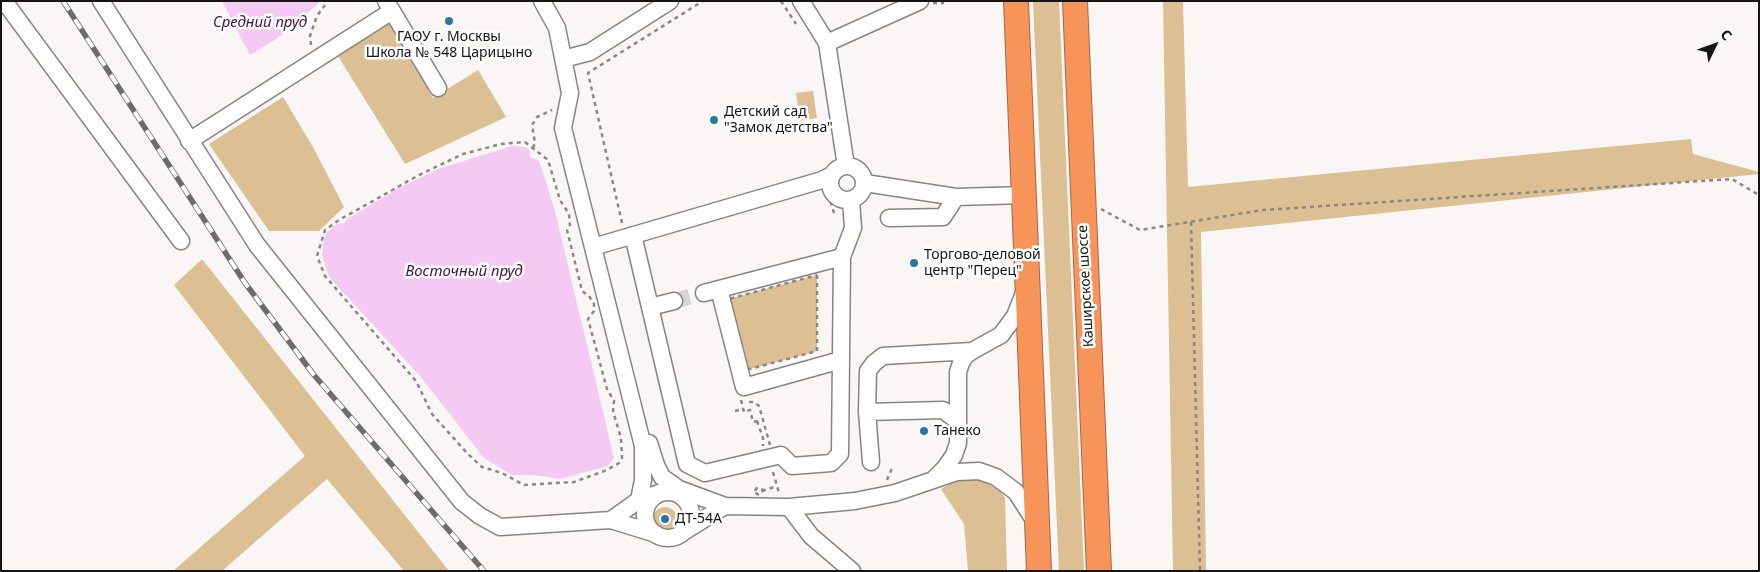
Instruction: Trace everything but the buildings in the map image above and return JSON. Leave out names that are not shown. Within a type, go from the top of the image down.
[{"type":"highway","points":[[1016,1],[1039,571]]},
{"type":"highway","name":"Каширское шоссе","points":[[1074,1],[1099,571]]},
{"type":"street","points":[[4,1],[181,241]]},
{"type":"street","points":[[100,1],[256,245],[462,502],[480,516],[500,527],[612,520],[671,538],[678,536],[725,506]]},
{"type":"street","points":[[542,1],[557,28],[570,93],[563,128],[597,246],[650,448],[662,477],[679,489],[725,506],[855,501],[895,493],[958,472],[979,471],[996,477],[1016,492],[1037,525]]},
{"type":"street","points":[[552,1],[564,26],[571,57],[577,93],[572,128],[643,446],[643,480],[639,500]]},
{"type":"street","points":[[571,57],[590,52],[670,1]]},
{"type":"street","points":[[597,246],[631,230],[822,180],[839,170],[856,169],[861,173],[864,183],[861,194],[846,201],[835,196],[830,186],[839,170],[827,43],[801,1]]},
{"type":"street","points":[[827,43],[918,5]]},
{"type":"street","points":[[189,141],[313,62],[389,6],[438,88]]},
{"type":"street","points":[[864,183],[956,197],[1024,196]]},
{"type":"street","points":[[889,218],[942,217],[956,197]]},
{"type":"street","points":[[631,230],[688,464],[705,473],[781,455],[792,466],[830,463],[840,454],[842,257],[853,228],[851,200]]},
{"type":"street","points":[[841,360],[744,387],[717,294],[842,257]]},
{"type":"street","points":[[933,481],[950,461],[958,443],[958,372],[966,355],[1001,335],[1016,316],[1028,283]]},
{"type":"street","points":[[650,307],[674,301]]},
{"type":"street","points":[[871,462],[867,412],[868,371],[874,363],[883,356],[972,351]]},
{"type":"street","points":[[867,412],[943,410],[958,421]]},
{"type":"street","points":[[958,443],[963,454],[979,471]]},
{"type":"street","points":[[612,520],[639,500],[662,492],[679,489]]},
{"type":"street","points":[[656,534],[650,529],[645,515],[650,500],[662,492],[677,493],[689,503],[692,518],[685,531]]},
{"type":"street","points":[[785,503],[811,536],[852,571]]},
{"type":"path","points":[[313,62],[310,36],[318,16],[328,1]]},
{"type":"path","points":[[631,230],[623,225],[588,74],[703,1]]},
{"type":"path","points":[[782,1],[801,32]]},
{"type":"path","points":[[533,148],[535,143],[532,125],[538,117],[555,109]]},
{"type":"path","points":[[525,142],[533,148],[548,160],[560,200],[569,214],[570,225],[566,230],[582,291],[589,296],[594,304],[594,311],[588,319],[607,389],[614,401],[613,411],[619,431],[622,458],[615,467],[574,482],[524,485],[502,473],[482,467],[467,453],[432,414],[416,380],[325,276],[316,256],[325,230],[338,220],[419,175],[463,154],[501,144],[525,142]]},
{"type":"path","points":[[1082,199],[1140,230],[1263,210],[1732,179],[1759,195]]},
{"type":"path","points":[[1191,222],[1200,571]]},
{"type":"path","points":[[817,274],[816,351],[746,370],[717,294],[817,274]]},
{"type":"path","points":[[763,420],[753,422],[750,410],[744,412],[741,403],[754,402],[759,406],[763,420],[770,448]]},
{"type":"path","points":[[735,412],[743,409]]},
{"type":"path","points":[[755,448],[763,446],[757,421]]},
{"type":"path","points":[[772,468],[777,486],[785,503]]},
{"type":"path","points":[[762,491],[777,486]]},
{"type":"shaded area","points":[[1033,1],[1059,1],[1084,571],[1059,571]]},
{"type":"shaded area","points":[[1163,1],[1183,1],[1188,187],[1691,139],[1693,154],[1759,172],[1759,174],[1201,232],[1206,571],[1173,571]]},
{"type":"shaded area","points":[[390,23],[433,98],[478,70],[506,117],[405,164],[338,56]]},
{"type":"shaded area","points":[[813,91],[817,118],[800,121],[796,93]]},
{"type":"shaded area","points":[[283,97],[314,149],[344,207],[319,231],[269,231],[209,144]]},
{"type":"shaded area","points":[[202,259],[449,571],[404,571],[327,479],[222,571],[173,571],[305,456],[174,285]]},
{"type":"shaded area","points":[[817,275],[817,351],[746,370],[729,299]]},
{"type":"shaded area","points":[[983,478],[997,487],[1005,498],[1007,571],[968,571],[964,524],[941,489],[958,480]]},
{"type":"shaded area","points":[[665,507],[670,508],[676,514],[676,524],[670,530],[665,531],[660,530],[654,524],[653,519],[654,514],[660,508]]},
{"type":"water","name":"Средний пруд","points":[[222,1],[320,1],[275,40],[250,55]]},
{"type":"water","name":"Восточный пруд","points":[[512,146],[529,149],[530,157],[539,161],[542,169],[555,211],[614,458],[608,466],[560,479],[534,475],[512,475],[484,458],[420,376],[329,277],[322,255],[323,243],[327,232],[337,224],[344,223],[347,219],[397,189],[438,169]]},
{"type":"tunnel","points":[[674,301],[704,293]]},
{"type":"railway","points":[[63,1],[245,283],[314,375],[484,571]]},
{"type":"place","name":"ГАОУ г. Москвы Школа № 548 Царицыно","points":[[449,21]]},
{"type":"place","name":"Детский сад \"Замок детства\"","points":[[714,120]]},
{"type":"place","name":"Торгово-деловой центр \"Перец\"","points":[[914,263]]},
{"type":"place","name":"Танеко","points":[[924,431]]},
{"type":"place","name":"ДТ-54А","points":[[665,519]]}]
